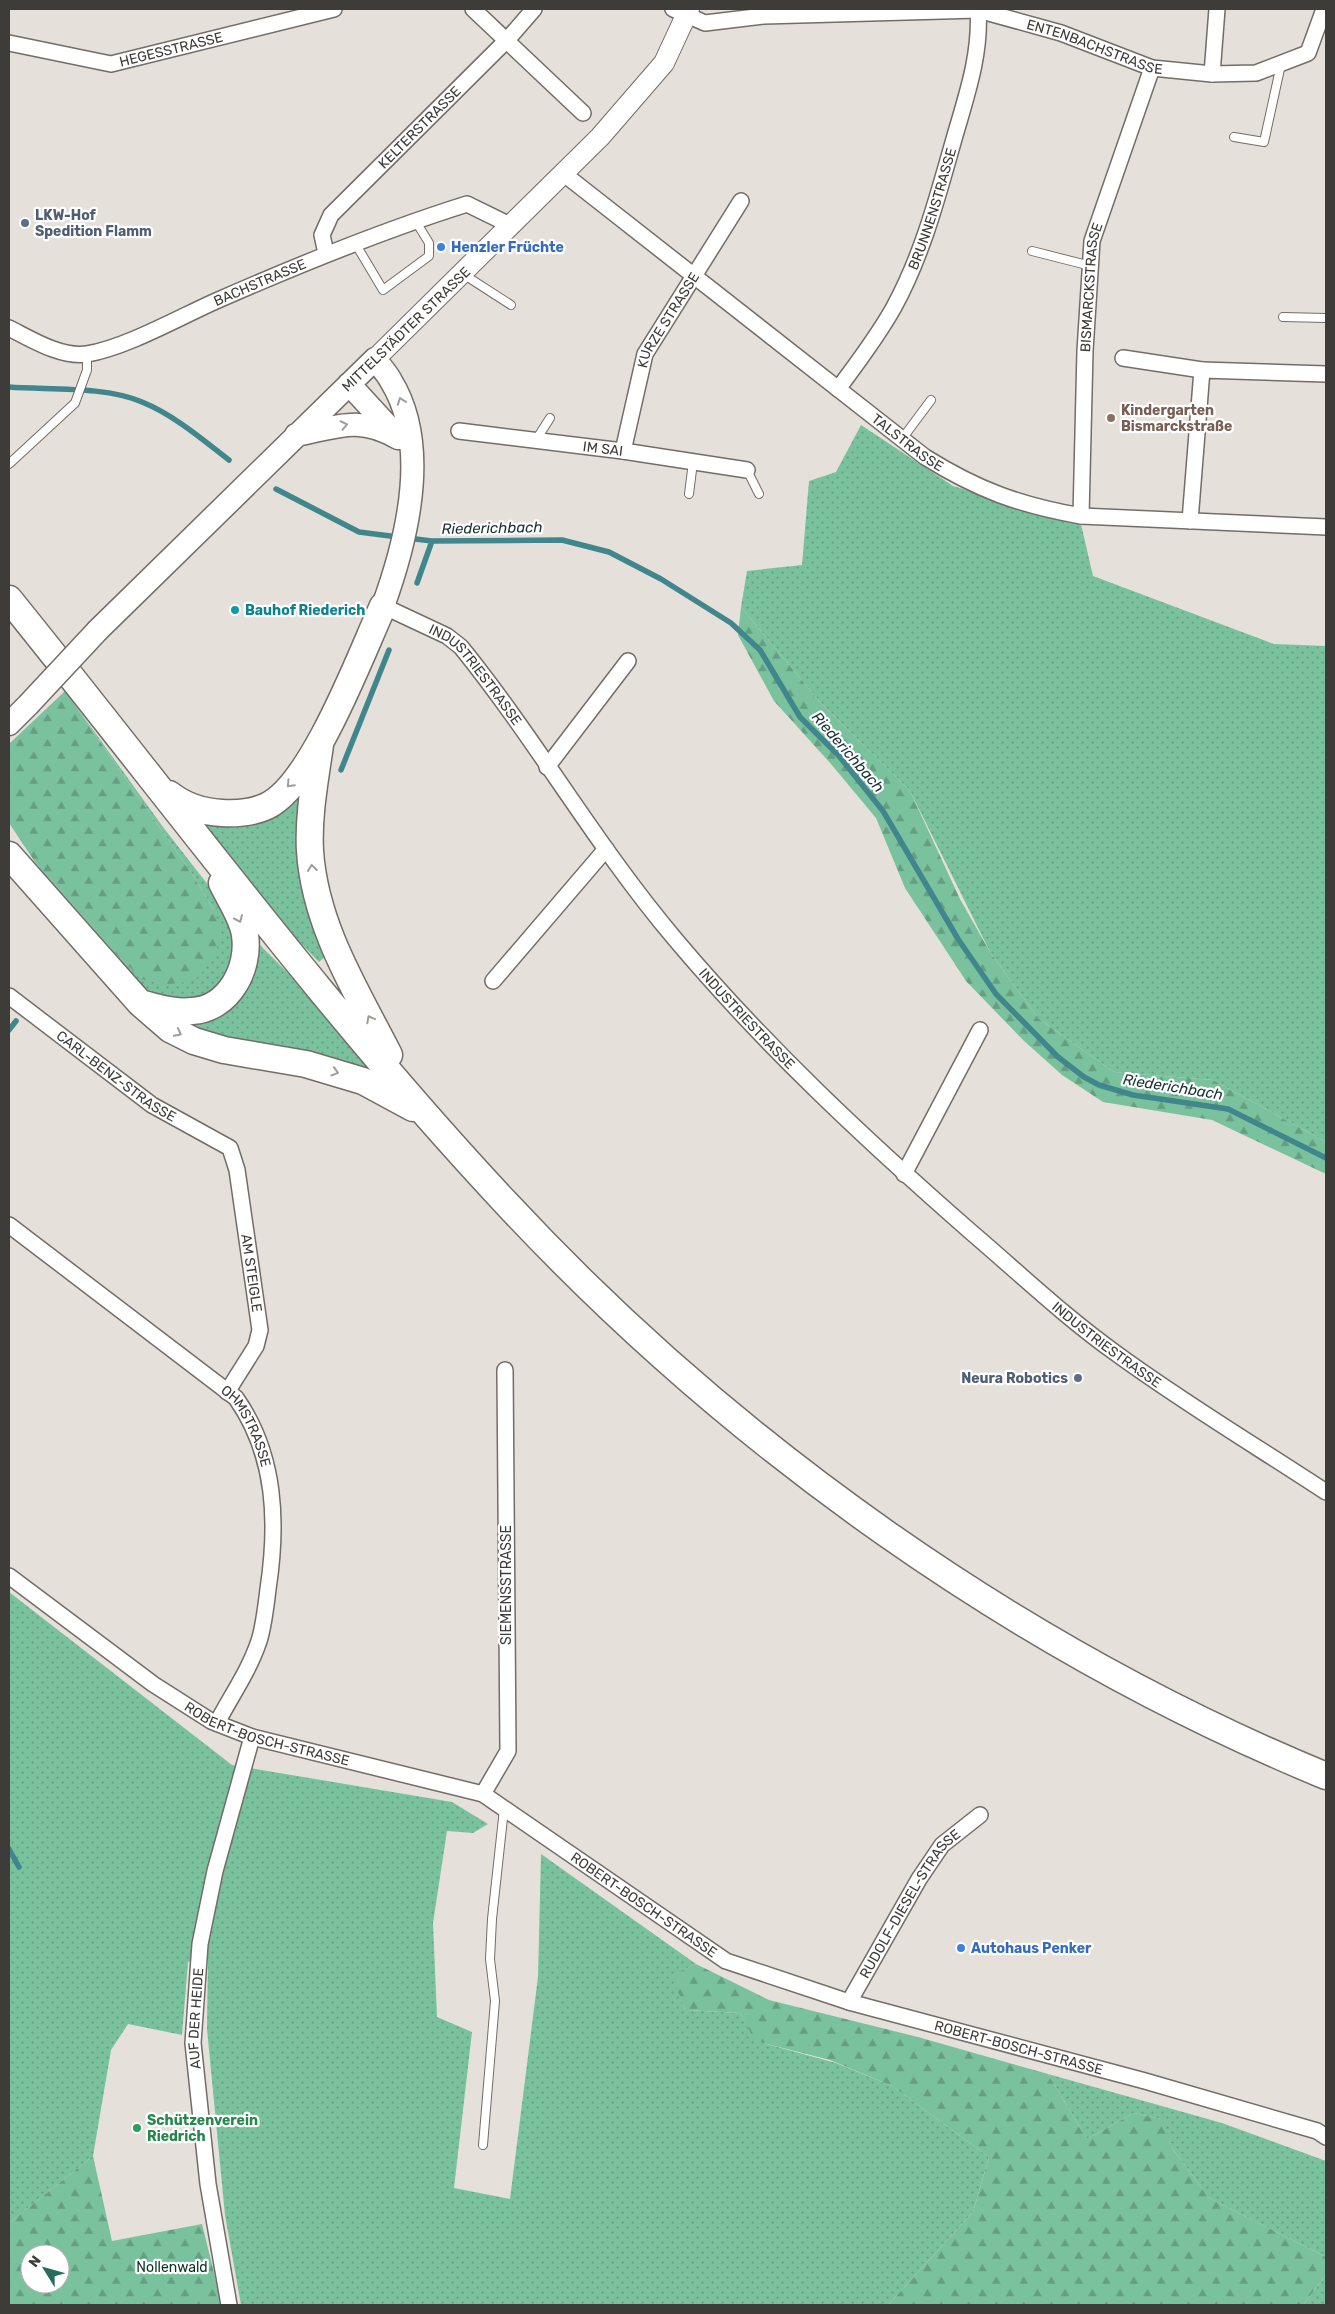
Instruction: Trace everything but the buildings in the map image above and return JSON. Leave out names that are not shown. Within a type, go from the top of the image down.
[{"type":"highway","points":[[9,599],[408,1094],[509,1207],[645,1339],[738,1419],[847,1504],[950,1576],[1073,1651],[1244,1740],[1326,1776]]},
{"type":"highway","points":[[160,788],[191,807],[213,813],[241,814],[268,805],[292,784],[320,746],[383,606]]},
{"type":"highway","points":[[320,746],[311,816],[310,850],[320,911],[347,974],[408,1094]]},
{"type":"highway","points":[[140,1003],[174,1011],[194,1012],[213,1005],[230,990],[240,975],[246,952],[245,933],[204,843]]},
{"type":"highway","points":[[9,855],[140,1003],[170,1029],[194,1041],[224,1050],[306,1064],[340,1073],[363,1081],[427,1116]]},
{"type":"main road","name":"MITTELSTÄDTER STRASSE","points":[[9,724],[98,630],[375,359]]},
{"type":"main road","points":[[375,359],[391,380],[404,410],[411,448],[412,486],[409,508],[399,557],[383,606]]},
{"type":"main road","points":[[349,384],[372,406],[398,438],[411,466]]},
{"type":"main road","points":[[296,436],[353,424],[367,424],[398,438]]},
{"type":"street","name":"HEGESSTRASSE","points":[[9,43],[111,64],[334,9]]},
{"type":"street","points":[[473,9],[583,113]]},
{"type":"street","name":"KELTERSTRASSE","points":[[326,253],[322,235],[331,215],[507,40],[534,9]]},
{"type":"street","name":"ENTENBACHSTRASSE","points":[[682,11],[705,24],[764,16],[978,9],[1061,33],[1152,68],[1212,74],[1256,73],[1308,53],[1324,9]]},
{"type":"street","name":"BRUNNENSTRASSE","points":[[838,389],[884,325],[918,254],[929,224],[972,75],[978,46],[978,9]]},
{"type":"street","points":[[1212,74],[1217,9]]},
{"type":"street","name":"MITTELSTÄDTER STRASSE","points":[[375,359],[600,138],[664,63],[682,11]]},
{"type":"street","name":"BISMARCKSTRASSE","points":[[1080,516],[1085,351],[1092,241],[1152,68]]},
{"type":"street","name":"TALSTRASSE","points":[[564,174],[925,457],[978,488],[1048,510],[1080,516],[1326,527]]},
{"type":"street","name":"KURZE STRASSE","points":[[623,451],[645,354],[741,201]]},
{"type":"street","name":"BACHSTRASSE","points":[[9,328],[38,342],[71,354],[87,354],[125,342],[326,253],[415,220],[466,204],[512,226]]},
{"type":"street","points":[[1123,358],[1202,370],[1326,374]]},
{"type":"street","points":[[1190,521],[1202,370]]},
{"type":"street","name":"IM SAI","points":[[458,431],[623,451],[746,470]]},
{"type":"street","name":"INDUSTRIESTRASSE","points":[[383,606],[441,632],[461,647],[606,849],[673,937],[701,970],[798,1071],[904,1174],[1070,1317],[1115,1353],[1326,1492]]},
{"type":"street","points":[[548,766],[628,661]]},
{"type":"street","points":[[493,981],[606,849]]},
{"type":"street","name":"CARL-BENZ-STRASSE","points":[[9,996],[152,1105],[230,1148]]},
{"type":"street","points":[[904,1174],[980,1030]]},
{"type":"street","name":"AM STEIGLE","points":[[227,1392],[256,1346],[260,1330],[238,1178],[230,1148]]},
{"type":"street","name":"OHMSTRASSE","points":[[9,1225],[236,1398],[247,1414],[266,1460],[273,1512],[274,1547],[259,1642],[245,1673],[217,1723]]},
{"type":"street","name":"SIEMENSSTRASSE","points":[[483,1794],[508,1751],[505,1370]]},
{"type":"street","name":"ROBERT-BOSCH-STRASSE","points":[[9,1576],[153,1684],[217,1723],[252,1737],[483,1794],[726,1961],[849,2002],[1145,2081],[1317,2131],[1326,2137]]},
{"type":"street","name":"AUF DER HEIDE","points":[[230,2305],[208,2184],[193,2043],[200,1944],[215,1871],[252,1737]]},
{"type":"street","name":"RUDOLF-DIESEL-STRASSE","points":[[849,2002],[928,1865],[942,1845],[980,1814]]},
{"type":"lane","points":[[1234,137],[1264,142],[1280,69]]},
{"type":"lane","points":[[355,243],[383,290],[429,256],[429,243],[415,220]]},
{"type":"lane","points":[[1032,251],[1091,266]]},
{"type":"lane","points":[[463,274],[511,305]]},
{"type":"lane","points":[[1284,317],[1326,318]]},
{"type":"lane","points":[[9,464],[74,403],[87,370],[87,354]]},
{"type":"lane","points":[[902,439],[931,400]]},
{"type":"lane","points":[[536,440],[550,418]]},
{"type":"lane","points":[[689,494],[693,462]]},
{"type":"lane","points":[[746,470],[759,494]]},
{"type":"lane","points":[[483,2145],[494,2001],[490,1959],[492,1919],[504,1809]]},
{"type":"green space","points":[[861,425],[953,486],[1081,524],[1093,576],[1274,644],[1326,646],[1326,1142],[1213,1080],[1114,1072],[1038,1018],[990,952],[910,791],[820,702],[741,607],[747,571],[802,565],[809,481],[836,472]]},
{"type":"green space","points":[[741,607],[820,702],[910,791],[960,899],[990,952],[1038,1018],[1114,1072],[1213,1080],[1326,1142],[1326,1174],[1212,1120],[1103,1102],[1062,1075],[1023,1040],[966,981],[905,888],[876,818],[831,764],[774,701],[738,635]]},
{"type":"green space","points":[[65,691],[163,827],[219,899],[235,936],[233,964],[220,988],[197,1001],[154,996],[141,988],[70,908],[35,862],[119,957],[143,979],[214,910],[194,877]]},
{"type":"green space","points":[[65,691],[194,877],[214,910],[220,929],[219,941],[215,953],[200,976],[192,981],[164,985],[142,979],[119,957],[35,862],[9,823],[9,744]]},
{"type":"green space","points":[[299,788],[326,956],[319,962],[282,924],[203,826],[203,819]]},
{"type":"green space","points":[[258,943],[300,985],[370,1070],[367,1073],[209,1037],[185,1021]]},
{"type":"green space","points":[[9,1592],[232,1765],[452,1802],[488,1824],[473,1833],[447,1831],[433,1923],[437,2017],[472,2032],[454,2188],[510,2199],[538,1977],[541,1854],[696,1964],[673,1975],[685,2010],[740,2013],[756,2041],[836,2063],[892,2086],[989,2157],[973,2212],[888,2305],[241,2305],[225,2215],[207,2029],[208,1954],[188,1962],[182,2035],[128,2024],[111,2050],[93,2156],[9,2223]]},
{"type":"green space","points":[[696,1964],[769,2000],[918,2037],[1048,2074],[1087,2139],[1134,2113],[1162,2119],[1172,2148],[1209,2198],[1326,2257],[1326,2275],[1303,2305],[888,2305],[973,2212],[989,2157],[892,2086],[830,2060],[755,2041],[740,2013],[685,2010],[672,1975]]},
{"type":"green space","points":[[1048,2074],[1222,2123],[1326,2161],[1326,2257],[1209,2198],[1172,2148],[1161,2119],[1134,2113],[1087,2139]]},
{"type":"green space","name":"Nollenwald","points":[[93,2156],[112,2241],[202,2224],[222,2305],[9,2305],[9,2223]]},
{"type":"green space","points":[[1326,2275],[1326,2305],[1303,2305]]},
{"type":"waterway","name":"Riederichbach","points":[[9,387],[94,391],[127,397],[154,407],[198,436],[229,460]]},
{"type":"waterway","name":"Riederichbach","points":[[276,489],[359,532],[398,537]]},
{"type":"waterway","name":"Riederichbach","points":[[407,538],[432,541],[562,540],[609,552],[661,579],[731,623],[760,650],[800,717],[839,756],[883,811],[958,939],[996,994],[1058,1057],[1084,1077],[1099,1085],[1133,1095],[1228,1109],[1326,1158]]},
{"type":"waterway","points":[[417,583],[432,541]]},
{"type":"waterway","points":[[341,770],[389,650]]},
{"type":"waterway","points":[[9,1030],[16,1021]]},
{"type":"waterway","points":[[9,1849],[19,1867]]},
{"type":"place","name":"LKW-Hof Spedition Flamm","points":[[25,223]]},
{"type":"place","name":"Henzler Früchte","points":[[441,247]]},
{"type":"place","name":"Kindergarten Bismarckstraße","points":[[1111,418]]},
{"type":"place","name":"Bauhof Riederich","points":[[235,610]]},
{"type":"place","name":"Neura Robotics","points":[[1078,1378]]},
{"type":"place","name":"Autohaus Penker","points":[[961,1948]]},
{"type":"place","name":"Schützenverein Riedrich","points":[[137,2128]]}]
